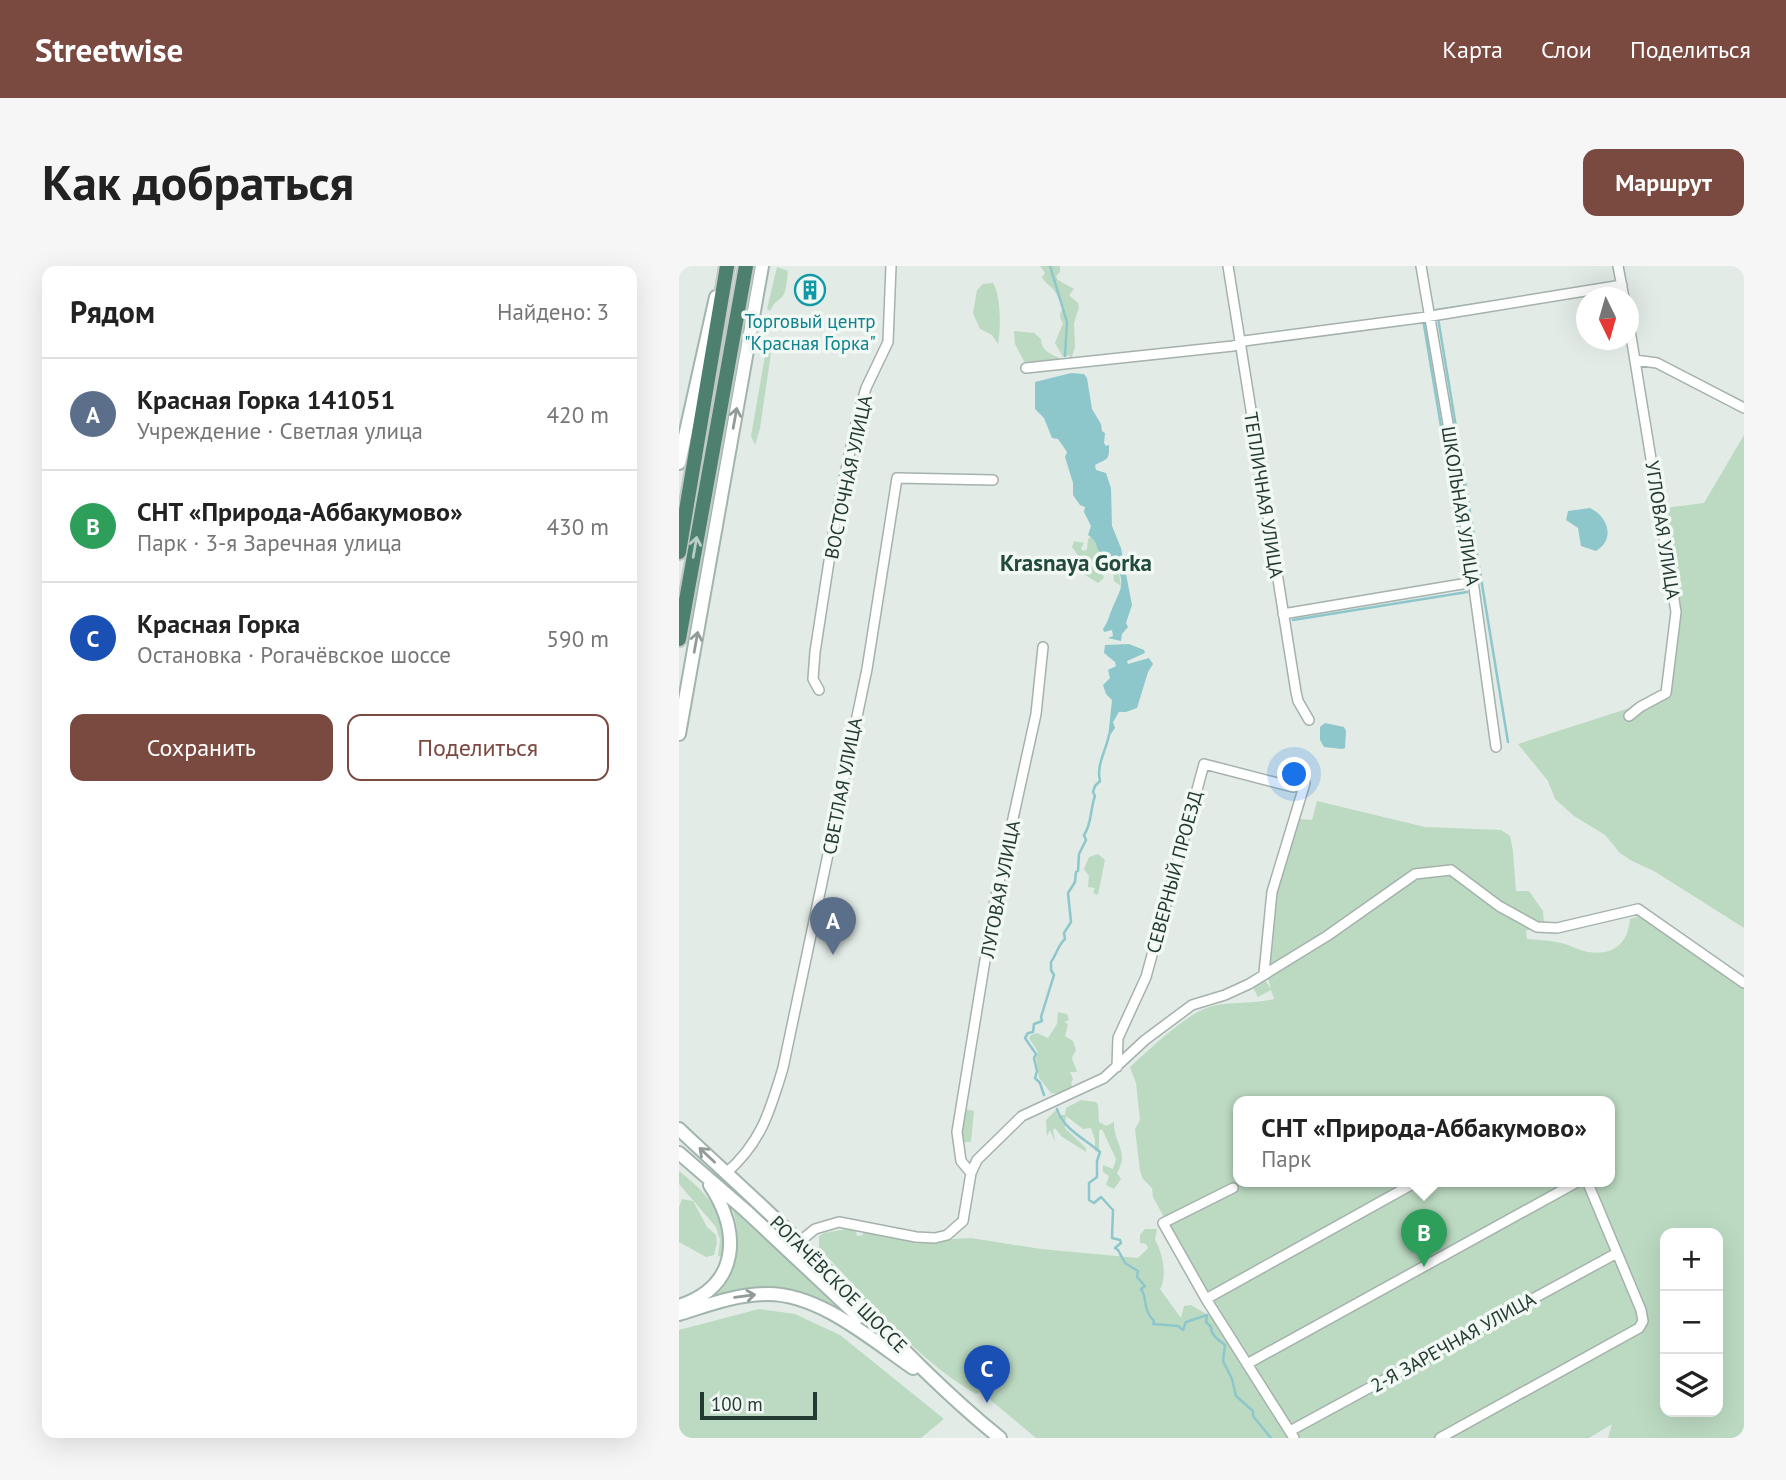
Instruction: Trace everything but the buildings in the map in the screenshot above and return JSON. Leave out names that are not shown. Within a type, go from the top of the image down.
[{"type":"highway","points":[[679,552],[726,266]]},
{"type":"highway","points":[[679,639],[745,266]]},
{"type":"main road","points":[[679,463],[712,313],[726,266]]},
{"type":"main road","points":[[679,734],[762,266]]},
{"type":"main road","name":"РОГАЧЁВСКОЕ ШОССЕ","points":[[679,1129],[799,1242],[869,1317],[964,1409],[1000,1438]]},
{"type":"main road","points":[[679,1153],[913,1368],[964,1409]]},
{"type":"main road","points":[[679,1306],[701,1296],[712,1287],[724,1273],[730,1255],[730,1228],[726,1214],[718,1196],[702,1173]]},
{"type":"main road","points":[[679,1314],[730,1298],[753,1295],[786,1296],[802,1300],[837,1317],[913,1368]]},
{"type":"street","name":"ВОСТОЧНАЯ УЛИЦА","points":[[819,690],[813,679],[815,652],[836,516],[863,398],[888,342],[891,266]]},
{"type":"street","name":"ТЕПЛИЧНАЯ УЛИЦА","points":[[1229,266],[1239,343],[1298,701],[1309,720]]},
{"type":"street","name":"ШКОЛЬНАЯ УЛИЦА","points":[[1422,266],[1474,582],[1496,747]]},
{"type":"street","points":[[1026,368],[1233,346],[1622,285],[1618,266]]},
{"type":"street","name":"УГЛОВАЯ УЛИЦА","points":[[1629,716],[1666,693],[1676,612],[1633,350]]},
{"type":"street","points":[[1635,360],[1657,363],[1744,408]]},
{"type":"street","name":"СВЕТЛАЯ УЛИЦА","points":[[726,1173],[755,1142],[768,1116],[783,1069],[867,668],[897,478],[993,480]]},
{"type":"street","points":[[1283,614],[1474,582]]},
{"type":"street","name":"ЛУГОВАЯ УЛИЦА","points":[[971,1173],[961,1161],[957,1132],[994,905],[1035,714],[1043,647]]},
{"type":"street","name":"СЕВЕРНЫЙ ПРОЕЗД","points":[[1117,1067],[1118,1038],[1146,976],[1204,764],[1293,787]]},
{"type":"street","points":[[1264,973],[1272,892],[1305,783]]},
{"type":"street","points":[[799,1242],[815,1229],[839,1223],[853,1223],[916,1237],[935,1238],[947,1235],[963,1221],[971,1173],[977,1160],[1023,1116],[1107,1076],[1153,1033],[1192,1005],[1225,995],[1327,936],[1415,874],[1451,870],[1499,906],[1537,927],[1557,928],[1638,909],[1744,983]]},
{"type":"street","points":[[1206,1299],[1406,1187]]},
{"type":"street","points":[[1247,1364],[1568,1187]]},
{"type":"street","points":[[1440,1438],[1639,1328],[1643,1321],[1637,1301],[1590,1187]]},
{"type":"street","points":[[1233,1188],[1163,1223],[1206,1299],[1292,1434]]},
{"type":"street","name":"2-Я ЗАРЕЧНАЯ УЛИЦА","points":[[1292,1434],[1617,1252]]},
{"type":"green space","points":[[1040,266],[1060,266],[1060,272],[1056,276],[1058,280],[1074,289],[1069,295],[1079,307],[1074,323],[1075,347],[1071,360],[1069,355],[1063,357],[1055,343],[1063,323],[1060,315],[1064,307],[1043,279],[1045,273]]},
{"type":"green space","points":[[777,267],[788,271],[786,285],[784,294],[770,311],[767,309]]},
{"type":"green space","points":[[993,283],[1000,313],[998,344],[992,335],[980,329],[973,313],[977,290],[983,284]]},
{"type":"green space","points":[[1014,331],[1034,333],[1041,339],[1046,351],[1059,358],[1056,363],[1026,365],[1015,344]]},
{"type":"green space","points":[[772,346],[755,445],[751,436],[766,350]]},
{"type":"green space","points":[[1744,435],[1744,928],[1654,871],[1632,861],[1620,853],[1605,835],[1574,816],[1555,799],[1548,781],[1518,744],[1670,695],[1681,617],[1664,508],[1704,503]]},
{"type":"green space","points":[[1092,536],[1100,554],[1113,561],[1118,568],[1121,586],[1114,581],[1113,571],[1102,564],[1100,567],[1104,578],[1098,583],[1085,575],[1086,565],[1080,567],[1086,556],[1079,557],[1072,547],[1074,541],[1084,543],[1081,549],[1084,551],[1087,549],[1088,539]]},
{"type":"green space","points":[[1317,801],[1425,827],[1501,830],[1510,836],[1516,891],[1529,891],[1543,911],[1544,923],[1526,931],[1527,939],[1560,943],[1588,952],[1605,952],[1623,941],[1630,919],[1643,915],[1744,988],[1744,1438],[1608,1438],[1612,1424],[1589,1438],[1036,1438],[981,1392],[976,1394],[932,1363],[892,1326],[819,1248],[819,1236],[852,1228],[857,1236],[866,1230],[912,1241],[971,1238],[1041,1249],[1138,1258],[1148,1248],[1146,1244],[1140,1243],[1140,1235],[1145,1229],[1157,1229],[1155,1240],[1164,1271],[1160,1289],[1181,1318],[1184,1306],[1191,1305],[1210,1316],[1159,1223],[1165,1219],[1153,1197],[1152,1188],[1143,1179],[1140,1171],[1135,1129],[1140,1120],[1136,1083],[1130,1067],[1195,1013],[1221,1004],[1274,999],[1271,990],[1258,997],[1252,986],[1264,979],[1271,989],[1268,979],[1276,891],[1299,819],[1312,820]]},
{"type":"green space","points":[[1098,854],[1105,860],[1098,895],[1093,893],[1095,888],[1088,887],[1089,876],[1084,869],[1089,857]]},
{"type":"green space","points":[[1058,1012],[1067,1014],[1069,1020],[1064,1022],[1068,1024],[1065,1036],[1073,1041],[1076,1050],[1072,1058],[1077,1072],[1070,1072],[1073,1089],[1060,1094],[1051,1093],[1039,1078],[1036,1057],[1038,1052],[1029,1038],[1037,1033],[1048,1038],[1057,1024]]},
{"type":"green space","points":[[1081,1100],[1096,1102],[1099,1122],[1106,1126],[1114,1122],[1122,1159],[1117,1173],[1121,1179],[1114,1189],[1106,1185],[1109,1176],[1103,1172],[1103,1165],[1113,1169],[1116,1159],[1102,1129],[1099,1131],[1099,1152],[1095,1151],[1091,1128],[1083,1129],[1066,1116],[1065,1128],[1086,1148],[1086,1152],[1061,1136],[1055,1128],[1055,1142],[1050,1130],[1047,1136],[1046,1120],[1057,1109],[1057,1115],[1065,1115],[1066,1108]]},
{"type":"green space","points":[[965,1109],[974,1111],[971,1142],[961,1142]]},
{"type":"green space","points":[[679,1171],[701,1191],[719,1215],[725,1234],[723,1257],[718,1256],[720,1240],[716,1227],[679,1184]]},
{"type":"green space","points":[[682,1199],[693,1201],[707,1227],[716,1235],[714,1255],[706,1257],[679,1242],[679,1207]]},
{"type":"green space","points":[[733,1210],[737,1210],[840,1310],[814,1299],[711,1298],[710,1294],[734,1260],[737,1229]]},
{"type":"green space","points":[[759,1309],[795,1314],[840,1335],[944,1419],[921,1438],[679,1438],[679,1330]]},
{"type":"water","points":[[1071,373],[1084,374],[1087,378],[1092,409],[1105,433],[1104,443],[1109,445],[1107,458],[1095,465],[1096,470],[1106,473],[1111,488],[1112,526],[1121,548],[1132,605],[1126,623],[1128,627],[1122,634],[1121,641],[1108,638],[1113,636],[1112,630],[1104,632],[1103,629],[1121,588],[1120,573],[1116,565],[1100,553],[1088,535],[1091,526],[1084,512],[1085,507],[1080,505],[1073,495],[1073,483],[1065,457],[1067,452],[1058,439],[1052,438],[1044,418],[1035,409],[1035,382]]},
{"type":"water","points":[[1590,508],[1602,517],[1607,529],[1606,541],[1596,551],[1581,546],[1578,528],[1566,520],[1568,511]]},
{"type":"water","points":[[1129,644],[1144,650],[1145,653],[1127,661],[1128,664],[1149,658],[1153,664],[1137,708],[1119,712],[1113,722],[1115,728],[1108,738],[1112,700],[1103,685],[1110,678],[1108,670],[1116,666],[1104,653],[1105,645]]},
{"type":"water","points":[[1325,723],[1344,727],[1345,748],[1324,747],[1320,740],[1320,727]]},
{"type":"waterway","points":[[1050,266],[1067,322],[1065,356]]},
{"type":"waterway","points":[[1436,310],[1517,298]]},
{"type":"waterway","points":[[1438,318],[1508,742]]},
{"type":"waterway","points":[[1424,325],[1465,569]]},
{"type":"waterway","points":[[1293,620],[1467,592]]},
{"type":"waterway","points":[[1044,1095],[1035,1078],[1036,1054],[1025,1038],[1028,1033],[1033,1032],[1034,1024],[1042,1021],[1054,975],[1051,962],[1065,939],[1064,933],[1071,922],[1068,893],[1078,871],[1079,854],[1086,840],[1084,835],[1095,796],[1093,792],[1100,781],[1100,764],[1109,735]]},
{"type":"waterway","points":[[1057,1109],[1069,1128],[1100,1152],[1097,1177],[1089,1183],[1089,1200],[1094,1203],[1101,1197],[1113,1210],[1112,1238],[1120,1240],[1121,1243],[1115,1248],[1125,1263],[1138,1271],[1137,1277],[1145,1286],[1141,1289],[1153,1324],[1178,1326],[1183,1330],[1186,1322],[1207,1315],[1206,1322],[1212,1333],[1225,1345],[1223,1361],[1232,1379],[1236,1396],[1253,1411],[1253,1416],[1271,1438]]},
{"type":"place","name":"Торговый центр \"Красная Горка\"","points":[[810,290]]},
{"type":"place","name":"Красная Горка 141051","points":[[833,955]]},
{"type":"place","name":"СНТ «Природа-Аббакумово»","points":[[1424,1267]]},
{"type":"place","name":"Красная Горка","points":[[987,1403]]},
{"type":"district","name":"Krasnaya Gorka","points":[[1076,562]]}]
